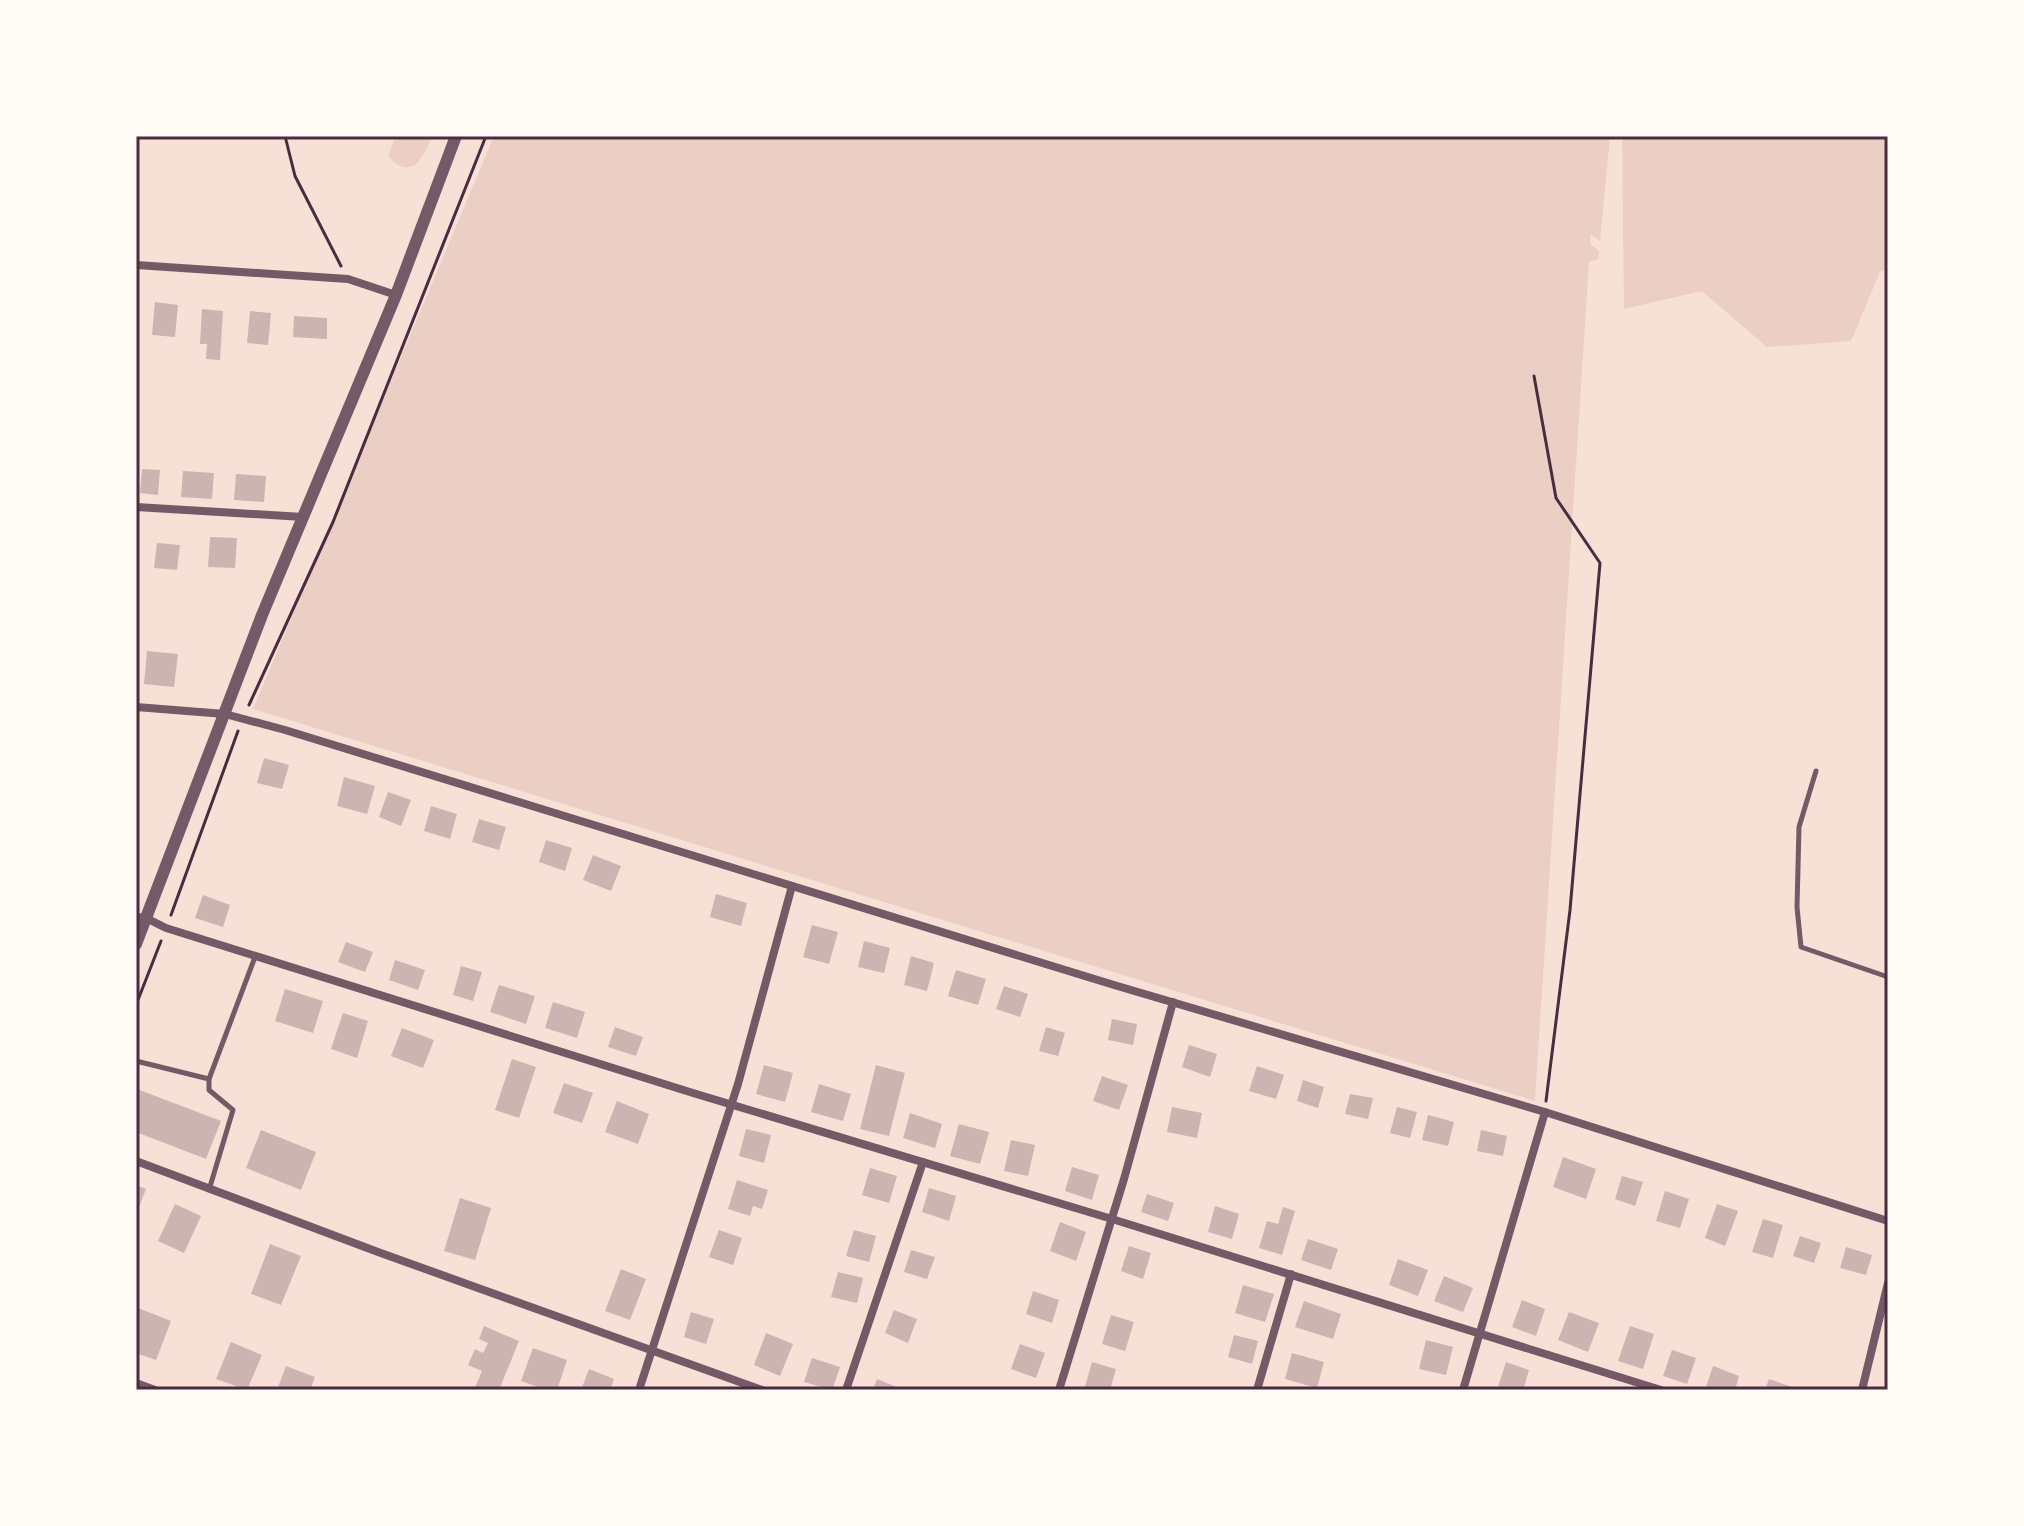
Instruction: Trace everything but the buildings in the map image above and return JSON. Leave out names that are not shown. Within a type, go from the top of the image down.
[{"type":"street","points":[[136,944],[141,918],[396,295],[456,136]]},
{"type":"street","points":[[136,265],[348,279],[396,295]]},
{"type":"street","points":[[136,507],[303,517]]},
{"type":"street","points":[[136,707],[225,714],[243,719],[1545,1112],[1888,1221]]},
{"type":"street","points":[[639,1390],[738,1084],[792,886]]},
{"type":"street","points":[[141,918],[730,1104],[1661,1390]]},
{"type":"street","points":[[1059,1390],[1112,1219],[1173,1002]]},
{"type":"street","points":[[1463,1390],[1545,1112]]},
{"type":"street","points":[[136,1161],[762,1390]]},
{"type":"street","points":[[846,1390],[923,1162]]},
{"type":"street","points":[[1257,1390],[1291,1274]]},
{"type":"street","points":[[1862,1390],[1888,1283]]},
{"type":"street","points":[[136,1383],[155,1390]]},
{"type":"lane","points":[[1816,771],[1799,827],[1797,907],[1801,947],[1888,977]]},
{"type":"lane","points":[[209,1190],[233,1110],[209,1090],[209,1079],[256,956]]},
{"type":"lane","points":[[136,1061],[209,1079]]},
{"type":"path","points":[[285,136],[295,176],[348,279]]},
{"type":"path","points":[[136,1005],[243,719],[333,522],[486,136]]},
{"type":"path","points":[[1534,376],[1556,498],[1600,563],[1570,910],[1545,1112]]},
{"type":"shaded area","points":[[396,136],[432,136],[421,159],[410,167],[403,167],[388,156]]},
{"type":"shaded area","points":[[494,136],[1610,136],[1600,241],[1590,234],[1590,244],[1599,251],[1598,259],[1589,262],[1535,1101],[253,709]]},
{"type":"shaded area","points":[[1622,136],[1888,136],[1888,268],[1880,272],[1851,341],[1767,347],[1702,291],[1624,309]]}]
